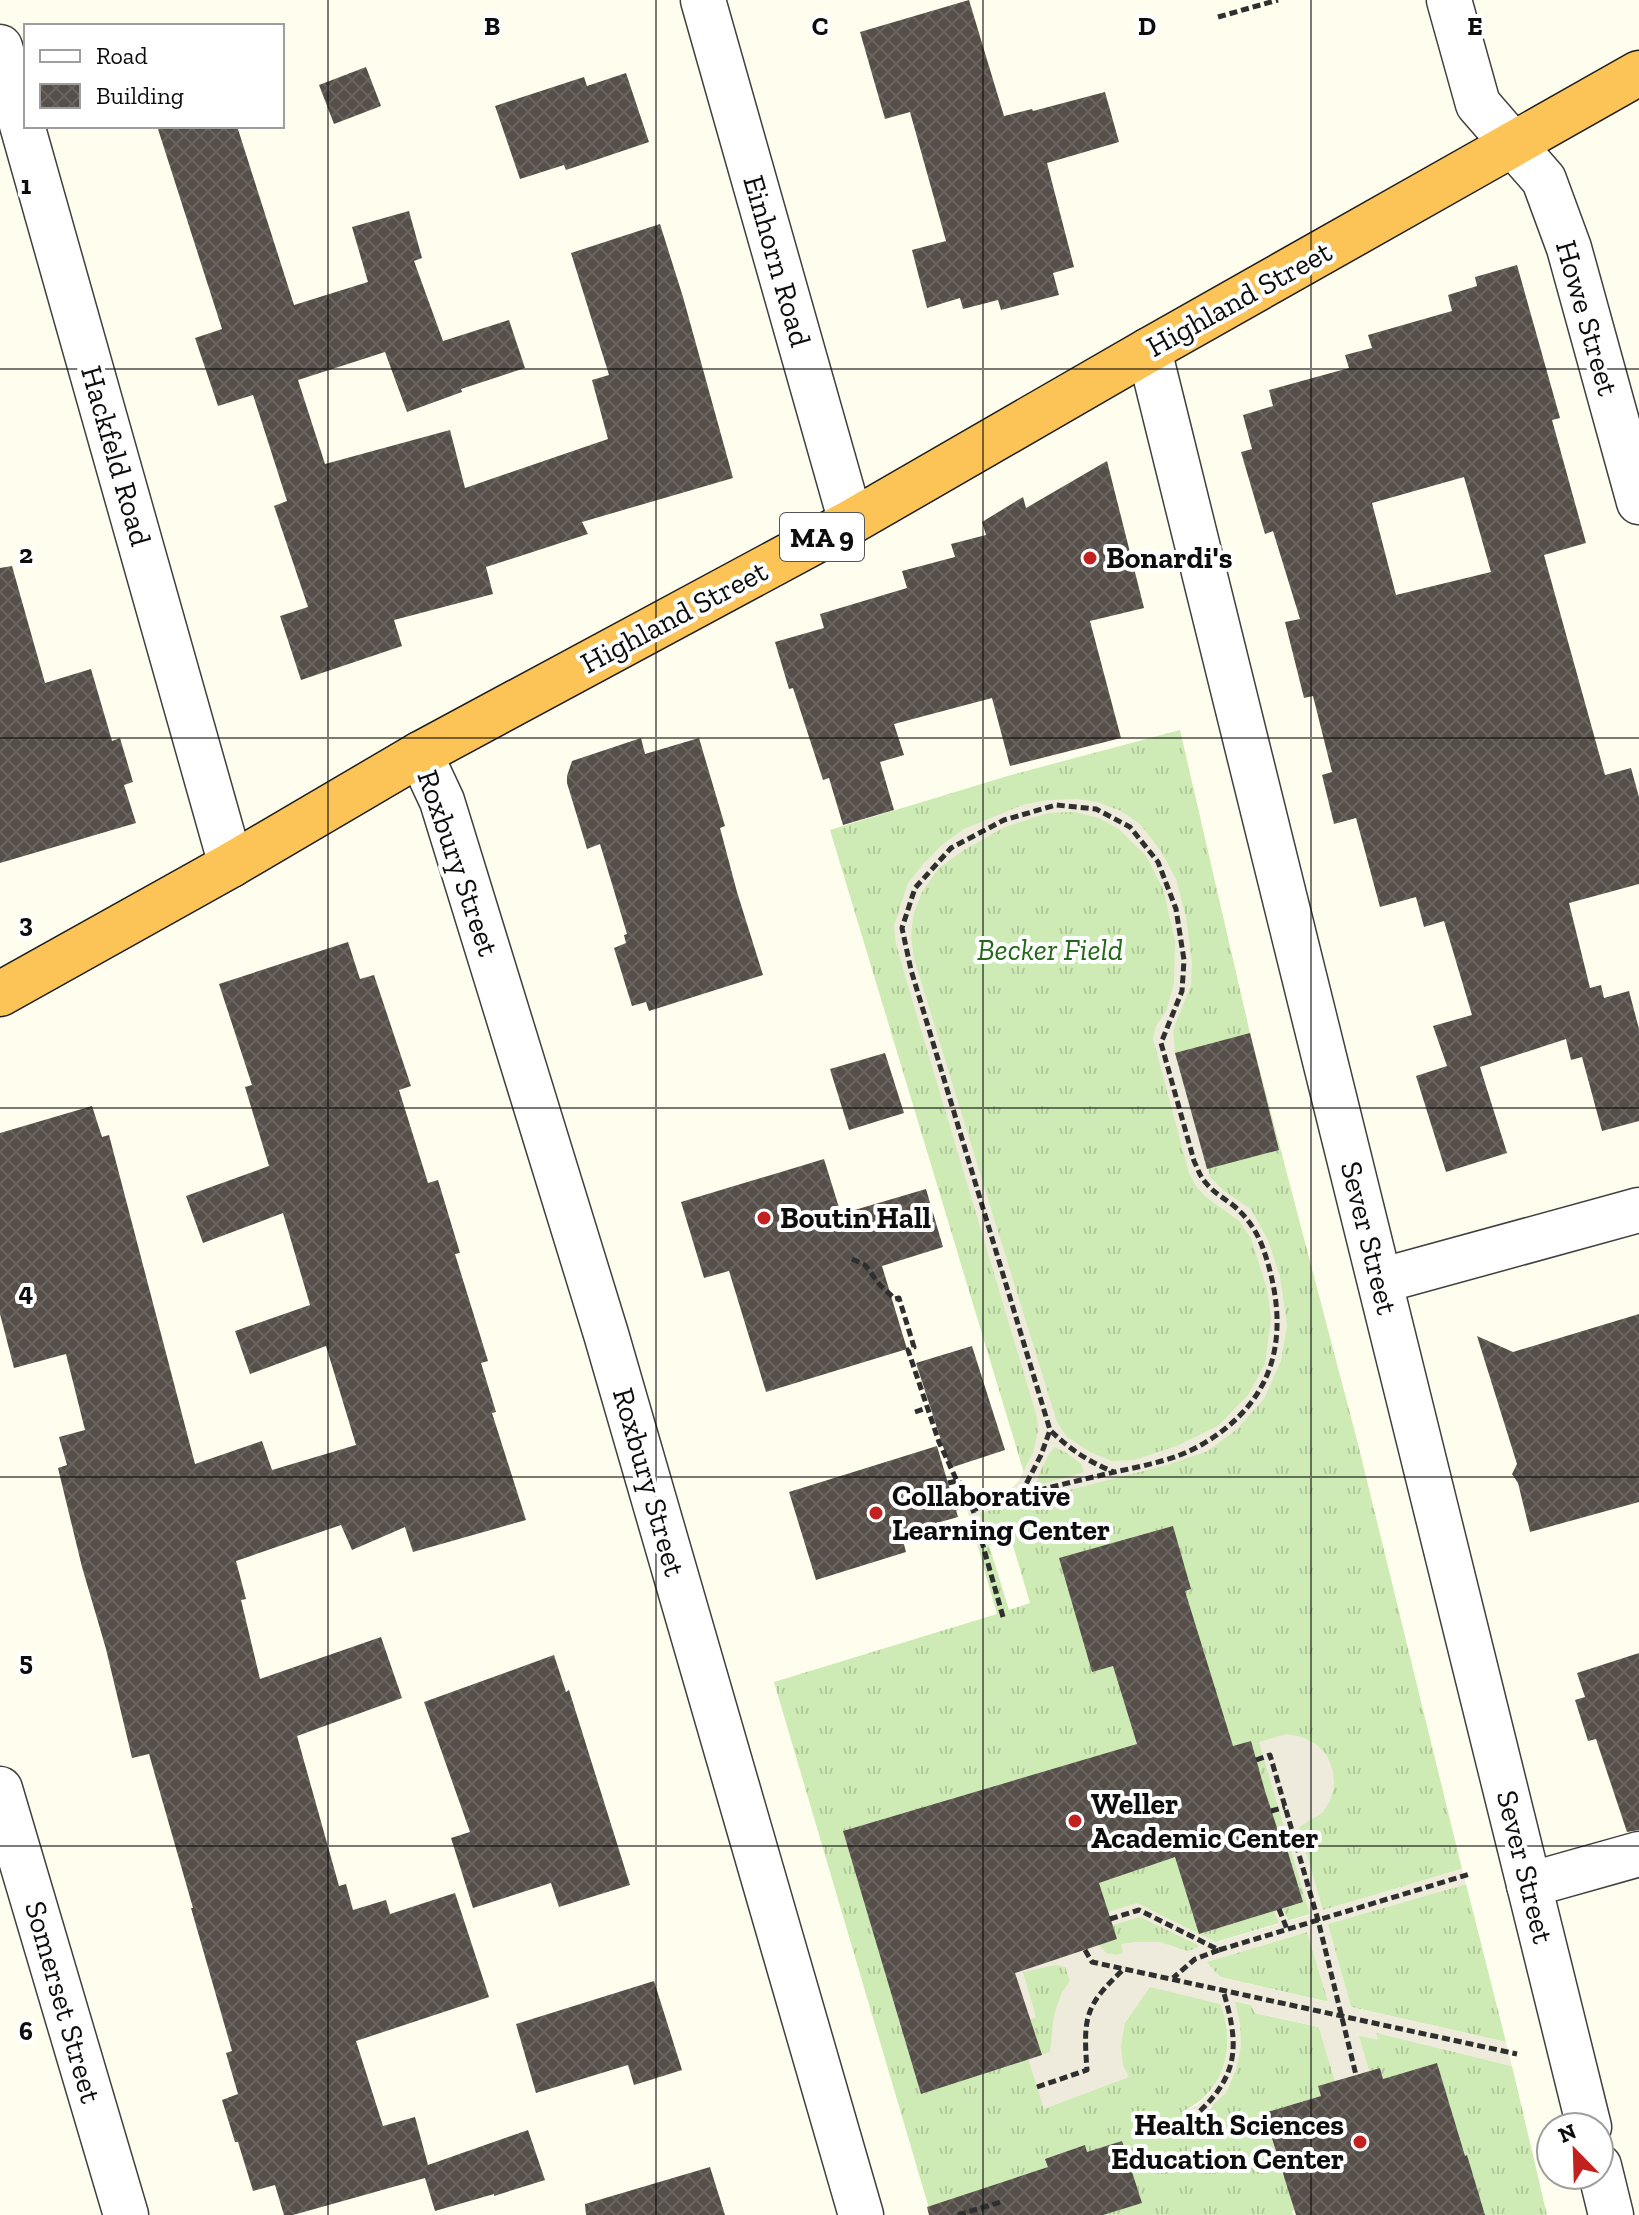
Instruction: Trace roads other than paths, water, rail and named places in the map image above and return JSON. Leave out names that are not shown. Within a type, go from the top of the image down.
[{"type":"highway","name":"Highland Street","points":[[0,994],[231,865],[420,754],[851,522],[1639,73]]},
{"type":"street","name":"Einhorn Road","points":[[703,0],[851,522]]},
{"type":"street","name":"Howe Street","points":[[1449,0],[1478,104],[1544,180],[1569,248],[1639,502]]},
{"type":"street","name":"Hackfeld Road","points":[[0,47],[231,865]]},
{"type":"street","name":"Sever Street","points":[[1149,350],[1585,2111]]},
{"type":"street","name":"Roxbury Street","points":[[420,754],[442,801],[606,1334],[861,2215]]},
{"type":"street","points":[[1380,1281],[1639,1210]]},
{"type":"street","name":"Somerset Street","points":[[0,1789],[126,2215]]},
{"type":"street","points":[[1529,1885],[1639,1854]]},
{"type":"street","points":[[1605,2191],[1611,2215]]},
{"type":"place","name":"Bonardi's","points":[[1090,558]]},
{"type":"place","name":"Boutin Hall","points":[[764,1218]]},
{"type":"place","name":"Collaborative Learning Center","points":[[876,1513]]},
{"type":"place","name":"Weller Academic Center","points":[[1075,1821]]},
{"type":"place","name":"Health Sciences Education Center","points":[[1360,2142]]},
{"type":"park label","name":"Becker Field","points":[[1050,950]]}]
